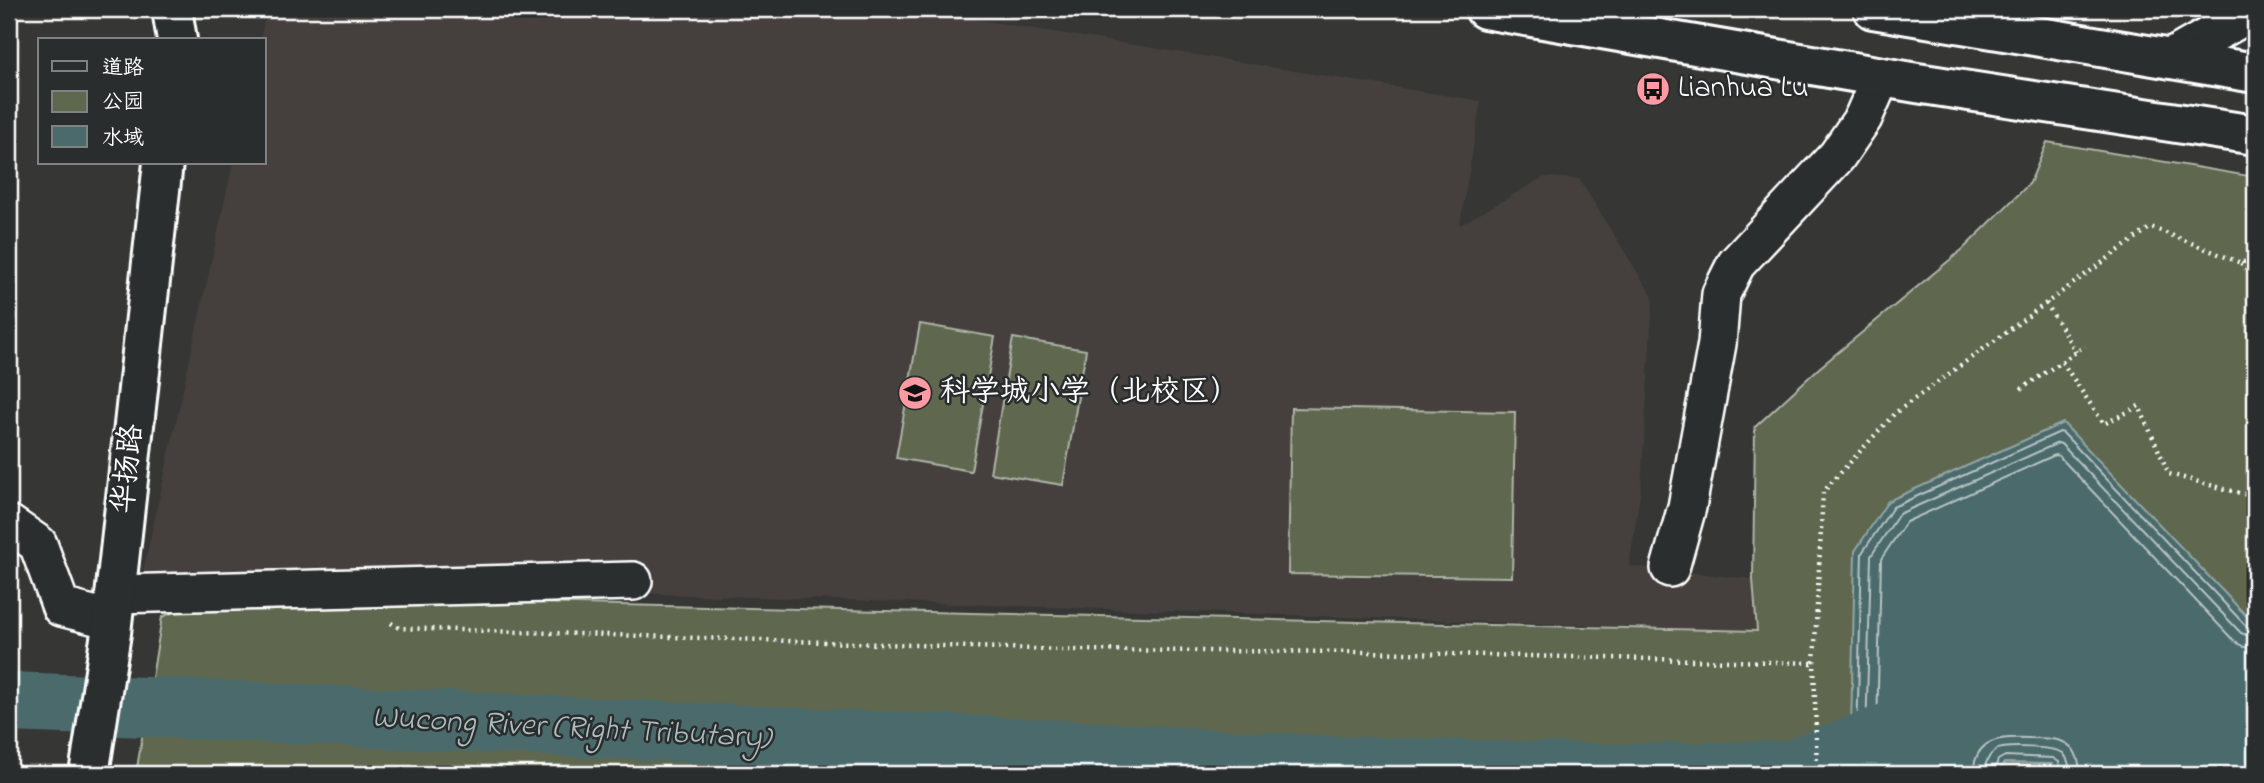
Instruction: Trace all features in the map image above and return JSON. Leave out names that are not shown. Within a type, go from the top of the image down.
[{"type":"street","points":[[172,9],[177,38]]},
{"type":"street","points":[[1485,9],[1881,77],[2255,135]]},
{"type":"street","points":[[1873,9],[2255,73]]},
{"type":"street","points":[[2169,59],[2255,10]]},
{"type":"street","points":[[1670,568],[1687,507],[1717,344],[1721,294],[1736,264],[1836,156],[1863,118],[1881,77]]},
{"type":"street","name":"华扬路","points":[[91,765],[113,615],[163,164]]},
{"type":"street","points":[[9,524],[38,544],[61,607],[113,615],[633,581]]},
{"type":"path","points":[[1817,774],[1814,663],[1823,492],[1895,413],[2151,227],[2241,263],[2255,278]]},
{"type":"path","points":[[2241,263],[2255,258]]},
{"type":"path","points":[[2046,303],[2076,352]]},
{"type":"path","points":[[2021,389],[2085,346]]},
{"type":"path","points":[[2062,362],[2104,424],[2139,406],[2169,474],[2255,497]]},
{"type":"path","points":[[2253,460],[2255,466]]},
{"type":"path","points":[[388,621],[399,628],[1050,650],[1365,652],[1814,663]]},
{"type":"shaded area","name":"科学城小学（北校区）","points":[[267,9],[911,9],[1481,101],[1460,225],[1544,177],[1579,179],[1653,297],[1641,488],[1629,566],[1753,579],[1757,631],[633,593],[632,568],[143,572],[233,164],[266,164],[266,38],[260,38]]},
{"type":"green space","points":[[2047,142],[2255,177],[2255,774],[136,774],[162,617],[193,604],[354,599],[1757,631],[1753,579],[1755,427],[1819,368],[1963,249],[2030,183]]},
{"type":"green space","points":[[920,324],[995,337],[971,471],[896,458]]},
{"type":"green space","points":[[1013,338],[1086,350],[1063,485],[990,473]]},
{"type":"green space","points":[[1291,408],[1515,412],[1512,577],[1288,574]]},
{"type":"water","points":[[2063,423],[2255,625],[2255,774],[2055,774],[2052,764],[2004,763],[1998,774],[1850,774],[1855,551],[1888,501]]},
{"type":"waterway","name":"Wucong River (Right Tributary)","points":[[9,702],[1044,749],[1332,766],[1607,774],[1787,771],[1926,719]]},
{"type":"place","name":"Lianhua Lu","points":[[1653,89]]},
{"type":"place","name":"科学城小学（北校区）","points":[[915,393]]}]
